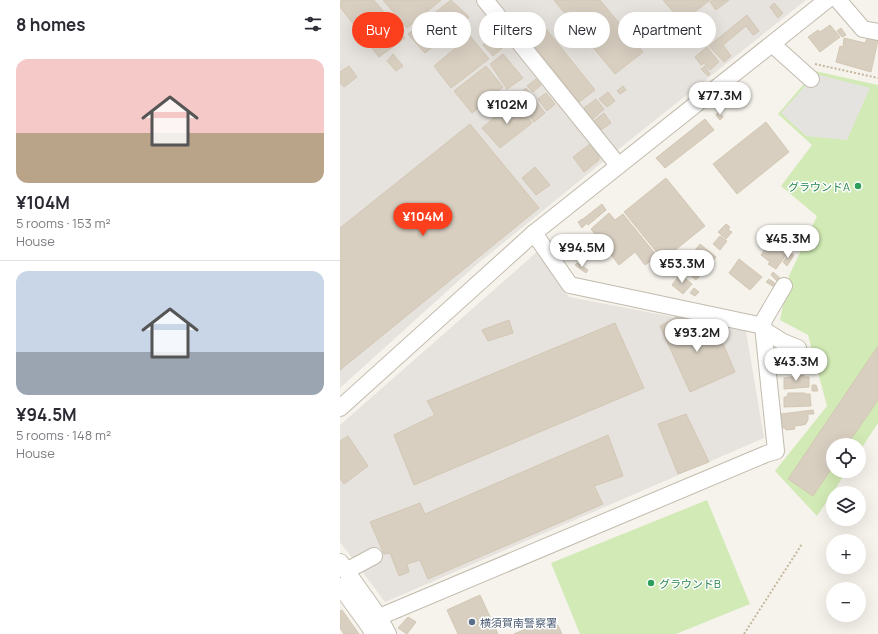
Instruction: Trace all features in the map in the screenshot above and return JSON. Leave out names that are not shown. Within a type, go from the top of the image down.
[{"type":"street","points":[[485,0],[618,165]]},
{"type":"street","points":[[340,408],[534,233],[826,0]]},
{"type":"street","points":[[838,0],[863,29],[878,32]]},
{"type":"street","points":[[772,44],[811,79]]},
{"type":"street","points":[[534,233],[570,285],[764,328],[783,342],[798,348]]},
{"type":"street","points":[[379,617],[776,451],[764,320],[784,286]]},
{"type":"street","points":[[374,556],[343,566],[379,617],[388,634]]},
{"type":"street","points":[[340,586],[369,626],[373,634]]},
{"type":"path","points":[[809,62],[878,78]]},
{"type":"path","points":[[744,634],[802,544]]},
{"type":"shaded area","points":[[340,0],[478,0],[488,12],[479,12],[479,48],[516,48],[605,160],[476,265],[340,388]]},
{"type":"shaded area","points":[[492,0],[806,0],[615,152],[531,48],[546,48],[546,12],[502,12]]},
{"type":"shaded area","points":[[816,74],[870,88],[847,140],[806,136],[781,113]]},
{"type":"shaded area","points":[[537,252],[569,297],[746,331],[764,438],[385,602],[340,542],[340,425]]},
{"type":"green space","points":[[815,71],[878,85],[878,423],[866,441],[866,438],[826,438],[826,478],[842,478],[837,486],[826,486],[826,502],[817,516],[775,471],[827,406],[808,335],[780,320],[789,276],[817,216],[781,186],[812,145],[778,114]]},
{"type":"green space","name":"グラウンドB","points":[[707,500],[750,604],[676,634],[580,634],[551,563]]},
{"type":"building","points":[[342,0],[374,0],[384,12],[352,12],[352,22],[340,7],[340,2]]},
{"type":"building","points":[[383,0],[441,0],[426,12],[412,12],[412,24],[407,28],[404,24],[404,12],[393,12]]},
{"type":"building","points":[[451,0],[464,12],[436,12]]},
{"type":"building","points":[[554,0],[600,0],[610,12],[564,12]]},
{"type":"building","points":[[663,0],[710,0],[695,12],[673,12]]},
{"type":"building","points":[[713,0],[729,0],[716,10],[710,2]]},
{"type":"building","points":[[774,3],[783,13],[778,18],[770,7]]},
{"type":"building","points":[[610,12],[618,22],[618,48],[640,48],[643,52],[615,74],[594,48],[610,48]]},
{"type":"building","points":[[747,15],[759,31],[753,35],[746,26],[723,45],[731,56],[724,62],[711,48],[716,48],[716,40]]},
{"type":"building","points":[[830,25],[840,37],[820,52],[808,37],[818,30],[820,32]]},
{"type":"building","points":[[841,28],[846,35],[842,37],[837,31]]},
{"type":"building","points":[[546,29],[554,39],[554,48],[561,48],[595,90],[579,102],[536,48],[546,48]]},
{"type":"building","points":[[412,31],[412,38],[408,34]]},
{"type":"building","points":[[471,37],[489,59],[451,88],[434,66],[456,48],[471,48]]},
{"type":"building","points":[[868,37],[878,40],[871,72],[836,62],[840,46],[843,47],[844,38],[865,43]]},
{"type":"building","points":[[372,48],[391,48],[379,57]]},
{"type":"building","points":[[421,48],[431,48],[425,53]]},
{"type":"building","points":[[486,48],[502,48],[493,56]]},
{"type":"building","points":[[708,48],[719,62],[710,70],[704,63],[701,65],[695,57]]},
{"type":"building","points":[[393,54],[403,66],[396,71],[387,61]]},
{"type":"building","points":[[503,54],[523,78],[507,89],[490,64]]},
{"type":"building","points":[[349,66],[357,77],[344,87],[340,83],[340,72]]},
{"type":"building","points":[[486,66],[503,87],[472,113],[454,91]]},
{"type":"building","points":[[705,66],[710,74],[708,76],[701,69]]},
{"type":"building","points":[[536,79],[541,85],[533,92],[527,86]]},
{"type":"building","points":[[623,86],[626,90],[620,94],[617,91]]},
{"type":"building","points":[[526,88],[545,113],[534,122],[515,98]]},
{"type":"building","points":[[608,92],[615,101],[607,107],[599,99]]},
{"type":"building","points":[[546,93],[555,104],[547,111],[538,99]]},
{"type":"building","points":[[596,99],[604,109],[593,119],[584,108]]},
{"type":"building","points":[[515,100],[532,123],[500,148],[482,128]]},
{"type":"building","points":[[719,112],[723,117],[720,120],[716,115]]},
{"type":"building","points":[[604,113],[611,123],[601,130],[594,121]]},
{"type":"building","points":[[705,119],[714,130],[665,168],[656,158]]},
{"type":"building","points":[[766,122],[789,152],[737,194],[713,164]]},
{"type":"building","points":[[470,124],[539,208],[340,370],[340,228]]},
{"type":"building","points":[[590,144],[599,156],[599,160],[584,172],[573,157]]},
{"type":"building","points":[[535,167],[550,185],[536,195],[522,178]]},
{"type":"building","points":[[666,178],[705,226],[663,260],[624,212]]},
{"type":"building","points":[[602,204],[606,210],[588,225],[583,219]]},
{"type":"building","points":[[609,213],[615,220],[623,214],[657,256],[645,265],[635,252],[619,265],[591,229]]},
{"type":"building","points":[[582,219],[586,224],[582,228],[578,222]]},
{"type":"building","points":[[726,224],[730,227],[728,230],[732,232],[726,239],[718,232]]},
{"type":"building","points":[[720,236],[727,241],[720,250],[713,244]]},
{"type":"building","points":[[771,240],[788,252],[776,269],[768,264],[770,262],[761,255]]},
{"type":"building","points":[[700,244],[716,257],[696,280],[681,268]]},
{"type":"building","points":[[790,252],[794,255],[787,266],[783,262]]},
{"type":"building","points":[[739,259],[762,277],[750,290],[729,273]]},
{"type":"building","points":[[577,263],[588,270],[586,273],[575,265]]},
{"type":"building","points":[[773,272],[781,279],[778,282],[771,275]]},
{"type":"building","points":[[680,274],[692,284],[683,294],[672,285]]},
{"type":"building","points":[[769,279],[776,284],[774,287],[766,282]]},
{"type":"building","points":[[694,288],[699,292],[695,296],[690,293]]},
{"type":"building","points":[[682,314],[691,334],[715,325],[735,372],[690,392],[660,326]]},
{"type":"building","points":[[509,320],[513,333],[488,341],[482,330]]},
{"type":"building","points":[[615,323],[644,388],[414,485],[394,435],[435,415],[427,401]]},
{"type":"building","points":[[878,346],[878,400],[852,438],[826,438],[826,476],[813,496],[788,479]]},
{"type":"building","points":[[806,355],[810,357],[810,370],[799,371],[798,367],[794,368],[794,371],[782,372],[782,356]]},
{"type":"building","points":[[804,375],[804,377],[809,377],[809,387],[784,389],[784,378]]},
{"type":"building","points":[[812,385],[816,385],[818,391],[812,391]]},
{"type":"building","points":[[788,393],[810,394],[811,406],[784,407],[784,397],[787,397]]},
{"type":"building","points":[[813,410],[814,414],[808,414],[808,420],[805,425],[794,426],[795,429],[786,430],[785,428],[782,428],[781,414]]},
{"type":"building","points":[[686,414],[709,462],[678,474],[658,424]]},
{"type":"building","points":[[608,435],[623,476],[594,486],[603,504],[428,579],[420,560],[407,564],[409,572],[399,576],[390,553],[384,554],[370,522],[420,503],[425,514]]},
{"type":"building","points":[[348,436],[368,466],[344,484],[340,478],[340,441]]},
{"type":"building","name":"横須賀南警察署","points":[[480,595],[498,634],[458,634],[447,610]]},
{"type":"building","points":[[342,610],[359,634],[344,634],[340,628],[340,611]]},
{"type":"building","points":[[408,617],[416,622],[407,634],[398,628]]},
{"type":"building","points":[[554,617],[562,634],[514,634]]},
{"type":"place","name":"グラウンドA","points":[[858,186]]},
{"type":"place","name":"グラウンドB","points":[[651,583]]},
{"type":"place","name":"横須賀南警察署","points":[[472,622]]}]
